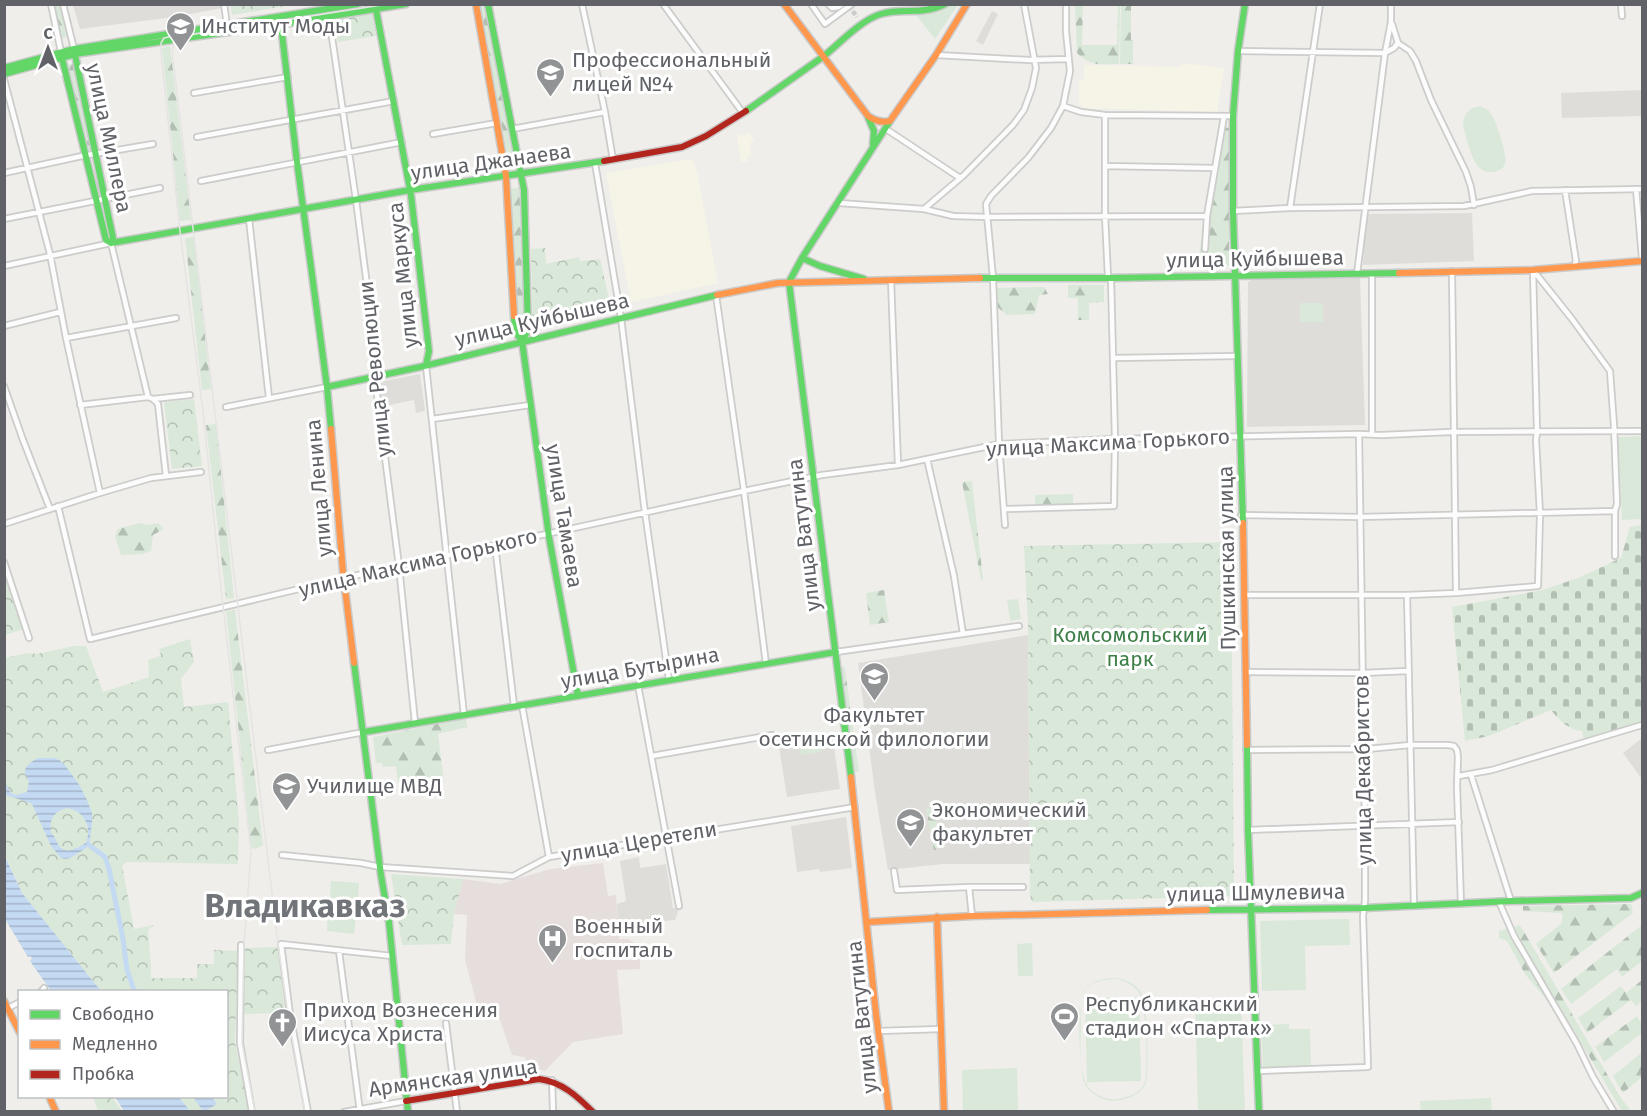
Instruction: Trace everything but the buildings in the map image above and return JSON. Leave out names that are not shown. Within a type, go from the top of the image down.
[{"type":"main road","points":[[281,21],[358,4]]},
{"type":"main road","points":[[4,74],[74,51],[406,4]]},
{"type":"main road","name":"улица Тамаева","points":[[476,4],[507,176],[515,330],[522,341],[548,534],[578,696]]},
{"type":"main road","name":"улица Тамаева","points":[[488,4],[524,190],[528,328],[522,341]]},
{"type":"main road","points":[[784,4],[868,116],[874,121],[890,121]]},
{"type":"main road","name":"улица Джанаева","points":[[111,243],[410,190],[613,160],[690,144],[743,113],[824,56],[874,16],[929,12],[945,4]]},
{"type":"main road","points":[[789,282],[873,147],[936,55],[967,4]]},
{"type":"main road","name":"Пушкинская улица","points":[[1245,4],[1238,51],[1233,116],[1233,211],[1245,595],[1248,830],[1259,1112]]},
{"type":"main road","name":"улица Маркуса","points":[[376,7],[410,190],[429,351],[426,365]]},
{"type":"main road","name":"улица Ленина","points":[[281,21],[327,387],[344,578],[389,922],[408,1112]]},
{"type":"main road","name":"улица Миллера","points":[[61,55],[106,240],[111,243],[113,238],[74,51]]},
{"type":"main road","points":[[4,68],[61,55]]},
{"type":"main road","points":[[868,116],[874,131],[873,147]]},
{"type":"main road","name":"улица Куйбышева","points":[[802,258],[820,266],[868,280]]},
{"type":"main road","name":"улица Куйбышева","points":[[327,387],[716,295],[789,282],[1533,270],[1642,260]]},
{"type":"main road","name":"улица Ватутина","points":[[789,282],[855,807],[878,1031],[889,1112]]},
{"type":"main road","name":"улица Бутырина","points":[[364,732],[836,652]]},
{"type":"main road","name":"улица Шмулевича","points":[[868,922],[937,917],[1227,909],[1365,908],[1631,898],[1642,892]]},
{"type":"main road","points":[[937,917],[944,1112]]},
{"type":"main road","points":[[4,1001],[18,1030]]},
{"type":"main road","name":"Армянская улица","points":[[406,1101],[538,1079],[552,1080],[566,1087],[593,1112]]},
{"type":"main road","points":[[50,1098],[56,1112]]},
{"type":"street","name":"улица Миллера","points":[[51,4],[61,55]]},
{"type":"street","name":"улица Миллера","points":[[63,4],[74,51]]},
{"type":"street","points":[[224,4],[226,18]]},
{"type":"street","points":[[582,4],[613,160]]},
{"type":"street","points":[[663,4],[743,113]]},
{"type":"street","points":[[811,4],[825,24],[848,5]]},
{"type":"street","points":[[828,4],[835,8],[848,5]]},
{"type":"street","points":[[924,209],[960,178],[1013,125],[1024,110],[1036,68],[1024,4]]},
{"type":"street","points":[[1005,525],[999,444],[993,278],[986,204],[1028,158],[1051,128],[1063,106],[1070,71],[1066,4]]},
{"type":"street","points":[[1290,208],[1320,4]]},
{"type":"street","points":[[1357,274],[1385,52],[1391,22],[1391,4]]},
{"type":"street","points":[[1621,4],[1622,16]]},
{"type":"street","name":"улица Революции","points":[[329,16],[378,371],[375,382],[399,566],[415,723]]},
{"type":"street","points":[[857,17],[863,25]]},
{"type":"street","points":[[1391,22],[1398,43],[1410,51],[1416,61],[1431,100],[1466,172],[1474,205]]},
{"type":"street","points":[[1238,51],[1385,52],[1394,48],[1398,43]]},
{"type":"street","points":[[936,55],[1035,60],[1068,59]]},
{"type":"street","points":[[194,93],[288,77]]},
{"type":"street","points":[[4,79],[50,255],[60,312],[100,493]]},
{"type":"street","points":[[197,137],[394,101]]},
{"type":"street","points":[[1063,106],[1081,112],[1106,115],[1233,116]]},
{"type":"street","points":[[512,129],[605,112]]},
{"type":"street","points":[[1005,509],[1114,506],[1113,358],[1105,215],[1106,115]]},
{"type":"street","points":[[1204,249],[1207,216],[1224,116]]},
{"type":"street","points":[[433,134],[497,123]]},
{"type":"street","points":[[886,129],[960,178]]},
{"type":"street","points":[[201,181],[402,142]]},
{"type":"street","points":[[4,173],[28,166],[153,144]]},
{"type":"street","points":[[595,163],[621,318],[645,513],[669,680]]},
{"type":"street","points":[[1106,166],[1215,168]]},
{"type":"street","points":[[4,219],[160,188]]},
{"type":"street","points":[[1233,211],[1474,205],[1532,191],[1639,189],[1642,260]]},
{"type":"street","points":[[1566,190],[1576,261],[1574,267]]},
{"type":"street","points":[[838,203],[924,209],[953,216],[1207,216]]},
{"type":"street","points":[[249,219],[269,398]]},
{"type":"street","name":"улица Миллера","points":[[111,243],[130,326],[151,398]]},
{"type":"street","name":"улица Джанаева","points":[[4,266],[111,243]]},
{"type":"street","points":[[1533,270],[1610,371],[1617,504],[1615,556]]},
{"type":"street","points":[[1245,595],[1407,595],[1538,586],[1540,514],[1536,440],[1533,270]]},
{"type":"street","points":[[1452,271],[1456,593]]},
{"type":"street","points":[[1372,274],[1372,434]]},
{"type":"street","points":[[891,280],[898,465]]},
{"type":"street","points":[[716,295],[766,664]]},
{"type":"street","points":[[4,326],[60,312]]},
{"type":"street","points":[[66,338],[176,318]]},
{"type":"street","points":[[1113,358],[1238,356]]},
{"type":"street","points":[[426,365],[464,714]]},
{"type":"street","points":[[4,386],[50,509]]},
{"type":"street","name":"улица Куйбышева","points":[[226,407],[327,387]]},
{"type":"street","points":[[80,405],[190,394]]},
{"type":"street","points":[[151,398],[158,404],[166,476]]},
{"type":"street","points":[[432,420],[530,405]]},
{"type":"street","name":"улица Максима Горького","points":[[58,506],[90,639],[344,578],[744,491],[814,477],[898,465],[999,444],[1114,439],[1454,432],[1642,431]]},
{"type":"street","name":"улица Декабристов","points":[[1258,1071],[1368,1067],[1363,916],[1365,908],[1365,826],[1359,434]]},
{"type":"street","points":[[927,459],[954,576],[963,634]]},
{"type":"street","points":[[4,524],[100,493],[166,476],[201,472]]},
{"type":"street","points":[[1241,515],[1360,518],[1615,511]]},
{"type":"street","points":[[495,545],[514,706]]},
{"type":"street","points":[[4,562],[29,638]]},
{"type":"street","points":[[1407,595],[1414,905]]},
{"type":"street","name":"улица Бутырина","points":[[836,652],[1019,626]]},
{"type":"street","points":[[1246,672],[1362,673],[1408,670]]},
{"type":"street","points":[[639,685],[679,906]]},
{"type":"street","points":[[522,705],[549,857]]},
{"type":"street","points":[[1459,776],[1471,775],[1642,725]]},
{"type":"street","name":"улица Бутырина","points":[[268,750],[364,732]]},
{"type":"street","points":[[652,756],[772,735]]},
{"type":"street","points":[[1246,750],[1410,745],[1454,746],[1457,750],[1459,776],[1457,786],[1461,904]]},
{"type":"street","points":[[1471,775],[1511,901]]},
{"type":"street","name":"улица Церетели","points":[[282,855],[380,867],[513,876],[549,857],[855,807]]},
{"type":"street","points":[[1248,830],[1459,822]]},
{"type":"street","points":[[894,872],[897,890],[1023,887]]},
{"type":"street","points":[[969,887],[972,916]]},
{"type":"street","points":[[1499,902],[1514,936],[1614,1112]]},
{"type":"street","points":[[308,1112],[290,1014],[281,944],[392,956]]},
{"type":"street","points":[[241,945],[240,1043],[252,1112]]},
{"type":"street","points":[[339,951],[359,1110]]},
{"type":"street","points":[[446,1023],[457,1112]]},
{"type":"street","points":[[878,1031],[941,1029]]},
{"type":"street","points":[[552,1080],[553,1112]]},
{"type":"street","name":"Армянская улица","points":[[344,1112],[406,1101]]},
{"type":"shaded area","points":[[221,4],[222,8],[174,17],[80,29],[73,5]]},
{"type":"shaded area","points":[[992,11],[998,14],[983,45],[976,41]]},
{"type":"shaded area","points":[[1182,63],[1224,68],[1217,112],[1084,108],[1079,102],[1079,80],[1084,80],[1084,65],[1180,67]]},
{"type":"shaded area","points":[[1642,90],[1642,116],[1562,118],[1561,93]]},
{"type":"shaded area","points":[[749,132],[754,140],[749,144],[751,155],[747,157],[748,161],[741,162],[737,136],[742,134],[743,136]]},
{"type":"shaded area","points":[[692,159],[697,172],[718,283],[631,302],[606,173]]},
{"type":"shaded area","points":[[1472,213],[1474,261],[1363,265],[1366,217],[1369,214]]},
{"type":"shaded area","points":[[1360,278],[1365,425],[1247,427],[1248,282],[1253,279]]},
{"type":"shaded area","points":[[420,374],[425,411],[416,413],[414,400],[380,407],[377,384],[379,382]]},
{"type":"shaded area","points":[[1028,635],[1030,864],[943,864],[888,870],[858,663]]},
{"type":"shaded area","points":[[832,733],[840,789],[787,797],[778,741]]},
{"type":"shaded area","points":[[1642,738],[1642,779],[1623,753]]},
{"type":"shaded area","points":[[846,817],[852,868],[797,872],[791,826]]},
{"type":"shaded area","points":[[639,857],[640,868],[666,864],[673,908],[679,909],[675,920],[618,925],[617,904],[626,901],[620,861]]},
{"type":"shaded area","name":"Военный госпиталь","points":[[603,863],[608,896],[616,895],[619,939],[628,939],[640,946],[640,969],[617,970],[623,1034],[573,1042],[545,1071],[532,1067],[524,1057],[512,1055],[496,1008],[479,1014],[465,959],[467,915],[454,914],[463,879],[500,884],[550,869]]},
{"type":"green space","points":[[230,4],[292,4],[292,5],[232,15]]},
{"type":"green space","points":[[52,5],[61,5],[69,36],[62,39]]},
{"type":"green space","points":[[478,5],[485,5],[517,167],[510,168]]},
{"type":"green space","points":[[949,5],[958,5],[935,39],[916,15],[937,11]]},
{"type":"green space","points":[[1075,5],[1083,5],[1082,45],[1117,45],[1118,5],[1120,5],[1119,64],[1091,63],[1077,53]]},
{"type":"green space","points":[[1121,5],[1131,5],[1133,64],[1120,64]]},
{"type":"green space","points":[[373,14],[376,36],[338,42],[334,20]]},
{"type":"green space","points":[[170,46],[191,220],[180,221],[162,48]]},
{"type":"green space","points":[[73,64],[92,150],[88,152],[66,65]]},
{"type":"green space","points":[[1480,106],[1491,113],[1505,152],[1504,166],[1494,172],[1481,169],[1476,163],[1463,125],[1467,112]]},
{"type":"green space","points":[[1222,127],[1229,128],[1229,266],[1198,266],[1204,215]]},
{"type":"green space","points":[[519,187],[527,327],[517,327],[510,189]]},
{"type":"green space","points":[[194,237],[211,389],[202,390],[185,238]]},
{"type":"green space","points":[[545,248],[546,264],[579,257],[580,261],[600,259],[612,312],[533,331],[531,249]]},
{"type":"green space","points":[[1068,285],[1104,285],[1104,302],[1089,303],[1089,320],[1078,320],[1078,298],[1068,298]]},
{"type":"green space","points":[[1044,287],[1048,294],[1039,295],[1035,314],[1007,315],[996,306],[996,288]]},
{"type":"green space","points":[[1300,303],[1323,303],[1323,322],[1300,322]]},
{"type":"green space","points":[[194,399],[202,466],[172,469],[164,402]]},
{"type":"green space","points":[[216,424],[234,598],[226,599],[206,425]]},
{"type":"green space","points":[[1642,436],[1642,519],[1622,520],[1618,437]]},
{"type":"green space","points":[[972,481],[983,579],[981,580],[962,482]]},
{"type":"green space","points":[[1073,494],[1073,506],[1035,506],[1035,495]]},
{"type":"green space","points":[[139,523],[147,525],[158,523],[164,529],[153,535],[151,551],[121,555],[115,536],[118,529]]},
{"type":"green space","points":[[1642,525],[1642,721],[1584,740],[1582,731],[1565,724],[1551,710],[1489,736],[1465,741],[1452,607],[1543,590],[1578,578],[1621,558],[1630,527]]},
{"type":"green space","name":"Комсомольский парк","points":[[1231,542],[1234,896],[1032,902],[1030,895],[1028,625],[1024,546]]},
{"type":"green space","points":[[4,574],[24,629],[5,635],[4,635]]},
{"type":"green space","points":[[884,590],[889,622],[870,625],[866,593]]},
{"type":"green space","points":[[1018,599],[1021,619],[1010,621],[1007,600]]},
{"type":"green space","points":[[235,610],[263,845],[255,849],[251,847],[226,611]]},
{"type":"green space","points":[[190,639],[194,662],[181,679],[184,707],[228,702],[239,822],[238,864],[127,862],[122,865],[134,929],[154,925],[148,930],[151,978],[197,978],[197,964],[214,964],[214,950],[238,951],[235,1043],[249,1111],[190,1111],[180,1098],[228,1098],[228,990],[100,990],[22,893],[5,854],[4,658],[86,646],[103,692],[149,677],[148,660],[161,656],[159,649]]},
{"type":"green space","points":[[841,666],[845,669],[859,772],[854,772]]},
{"type":"green space","points":[[466,718],[467,727],[438,734],[444,782],[403,786],[403,782],[398,782],[396,766],[383,767],[382,763],[376,763],[373,737]]},
{"type":"green space","points":[[820,740],[822,752],[801,755],[799,743]]},
{"type":"green space","points":[[936,808],[938,850],[934,850],[926,809]]},
{"type":"green space","points":[[391,874],[463,879],[454,914],[451,944],[402,945]]},
{"type":"green space","points":[[331,881],[359,883],[358,900],[330,898]]},
{"type":"green space","points":[[1631,904],[1633,913],[1554,973],[1536,944],[1562,923],[1562,913],[1523,911],[1523,906]]},
{"type":"green space","points":[[328,913],[356,916],[354,934],[327,931]]},
{"type":"green space","points":[[1349,919],[1350,945],[1305,946],[1306,990],[1262,991],[1260,921]]},
{"type":"green space","points":[[1520,925],[1621,1098],[1631,1111],[1622,1111],[1578,1038],[1525,974],[1507,941],[1499,938],[1499,931]]},
{"type":"green space","points":[[1642,925],[1642,961],[1622,977],[1617,969],[1571,1004],[1561,989]]},
{"type":"green space","points":[[1032,943],[1033,976],[1018,976],[1017,944]]},
{"type":"green space","points":[[278,947],[285,1013],[243,1014],[244,948]]},
{"type":"green space","points":[[1107,978],[1116,978],[1124,980],[1136,987],[1144,1000],[1147,1040],[1147,1079],[1139,1092],[1122,1100],[1113,1101],[1096,1095],[1084,1082],[1081,1067],[1086,1084],[1100,1096],[1119,1099],[1140,1090],[1146,1078],[1146,1039],[1142,1000],[1133,987],[1118,979],[1089,986]]},
{"type":"green space","points":[[1642,980],[1642,1001],[1636,1006],[1631,1000],[1587,1033],[1578,1018],[1621,986],[1626,993]]},
{"type":"green space","points":[[1139,997],[1141,1081],[1087,1082],[1085,998]]},
{"type":"green space","points":[[1195,1000],[1241,1000],[1245,1111],[1198,1111]]},
{"type":"green space","points":[[1081,1003],[1080,1052],[1080,1051]]},
{"type":"green space","points":[[1637,1016],[1640,1022],[1642,1020],[1642,1033],[1604,1062],[1595,1047]]},
{"type":"green space","points":[[1289,1024],[1289,1029],[1310,1029],[1311,1067],[1263,1068],[1261,1025]]},
{"type":"green space","points":[[1642,1052],[1642,1077],[1623,1093],[1613,1076]]},
{"type":"green space","points":[[1017,1068],[1018,1111],[963,1111],[962,1070]]},
{"type":"green space","points":[[93,1098],[113,1098],[122,1111],[98,1111]]},
{"type":"green space","points":[[1491,1098],[1492,1111],[1421,1111],[1420,1101]]},
{"type":"water","points":[[39,758],[54,758],[65,765],[80,786],[92,813],[89,845],[70,858],[61,858],[51,846],[32,804],[5,795],[5,782],[11,793],[16,795],[27,792],[29,781],[25,770],[29,764]],"holes":[[[67,808],[83,816],[88,837],[86,843],[73,850],[66,850],[60,847],[51,833],[51,824],[58,812]]]},
{"type":"water","points":[[4,854],[22,893],[100,990],[50,990],[5,919]]},
{"type":"water","points":[[116,1098],[180,1098],[190,1111],[124,1111]]},
{"type":"water","points":[[194,1098],[213,1098],[217,1104],[203,1111]]},
{"type":"waterway","points":[[89,845],[105,857],[109,869],[127,970],[134,990]]},
{"type":"tunnel","points":[[849,6],[857,17]]},
{"type":"tram line","points":[[305,1112],[278,944],[172,51],[175,39],[183,36],[388,4]]},
{"type":"tram line","points":[[181,34],[164,38],[161,43],[161,54],[251,852],[244,945],[242,1043],[255,1112]]},
{"type":"traffic: fast","points":[[4,68],[74,49],[358,4]]},
{"type":"traffic: fast","points":[[375,4],[411,195],[429,351],[426,365]]},
{"type":"traffic: fast","points":[[4,74],[75,54],[406,4]]},
{"type":"traffic: fast","points":[[488,4],[524,190],[528,330],[522,341]]},
{"type":"traffic: fast","points":[[824,56],[858,26],[873,17],[889,12],[928,10],[945,4]]},
{"type":"traffic: fast","points":[[1243,523],[1233,211],[1233,116],[1238,51],[1245,4]]},
{"type":"traffic: fast","points":[[280,17],[331,429]]},
{"type":"traffic: fast","points":[[74,50],[113,238],[111,243]]},
{"type":"traffic: fast","points":[[61,54],[106,240],[111,243]]},
{"type":"traffic: fast","points":[[746,111],[824,56]]},
{"type":"traffic: fast","points":[[868,117],[874,131],[873,144]]},
{"type":"traffic: fast","points":[[851,777],[789,282],[890,121]]},
{"type":"traffic: fast","points":[[111,243],[410,190],[604,161]]},
{"type":"traffic: fast","points":[[802,258],[820,266],[864,279]]},
{"type":"traffic: fast","points":[[980,278],[1399,273]]},
{"type":"traffic: fast","points":[[327,387],[420,367],[717,295]]},
{"type":"traffic: fast","points":[[514,316],[515,332],[522,341],[549,537],[578,696]]},
{"type":"traffic: fast","points":[[364,732],[836,652]]},
{"type":"traffic: fast","points":[[354,663],[389,922],[408,1112]]},
{"type":"traffic: fast","points":[[1247,745],[1259,1112]]},
{"type":"traffic: fast","points":[[1207,910],[1365,908],[1631,898],[1642,893]]},
{"type":"traffic: slow","points":[[476,4],[506,176],[514,316]]},
{"type":"traffic: slow","points":[[784,4],[868,116],[884,122],[890,121],[936,55],[967,4]]},
{"type":"traffic: slow","points":[[1399,273],[1533,270],[1642,261]]},
{"type":"traffic: slow","points":[[717,295],[778,283],[980,278]]},
{"type":"traffic: slow","points":[[331,429],[343,572],[354,663]]},
{"type":"traffic: slow","points":[[1243,523],[1247,745]]},
{"type":"traffic: slow","points":[[851,777],[876,1014],[889,1112]]},
{"type":"traffic: slow","points":[[868,922],[972,916],[1207,910]]},
{"type":"traffic: slow","points":[[937,917],[944,1112]]},
{"type":"traffic: slow","points":[[4,1001],[18,1029]]},
{"type":"traffic: slow","points":[[50,1098],[56,1112]]},
{"type":"traffic: jam","points":[[604,161],[682,147],[706,136],[746,111]]},
{"type":"traffic: jam","points":[[406,1101],[539,1079],[562,1087],[575,1095],[593,1112]]},
{"type":"place","name":"Институт Моды","points":[[180,52]]},
{"type":"place","name":"Профессиональный лицей №4","points":[[551,98]]},
{"type":"place","name":"Факультет осетинской филологии","points":[[874,702]]},
{"type":"place","name":"Училище МВД","points":[[286,812]]},
{"type":"place","name":"Экономический факультет","points":[[911,848]]},
{"type":"place","name":"Военный госпиталь","points":[[553,964]]},
{"type":"place","name":"Республиканский стадион «Спартак»","points":[[1064,1042]]},
{"type":"place","name":"Приход Вознесения Иисуса Христа","points":[[282,1048]]},
{"type":"district","name":"Владикавказ","points":[[305,905]]}]
